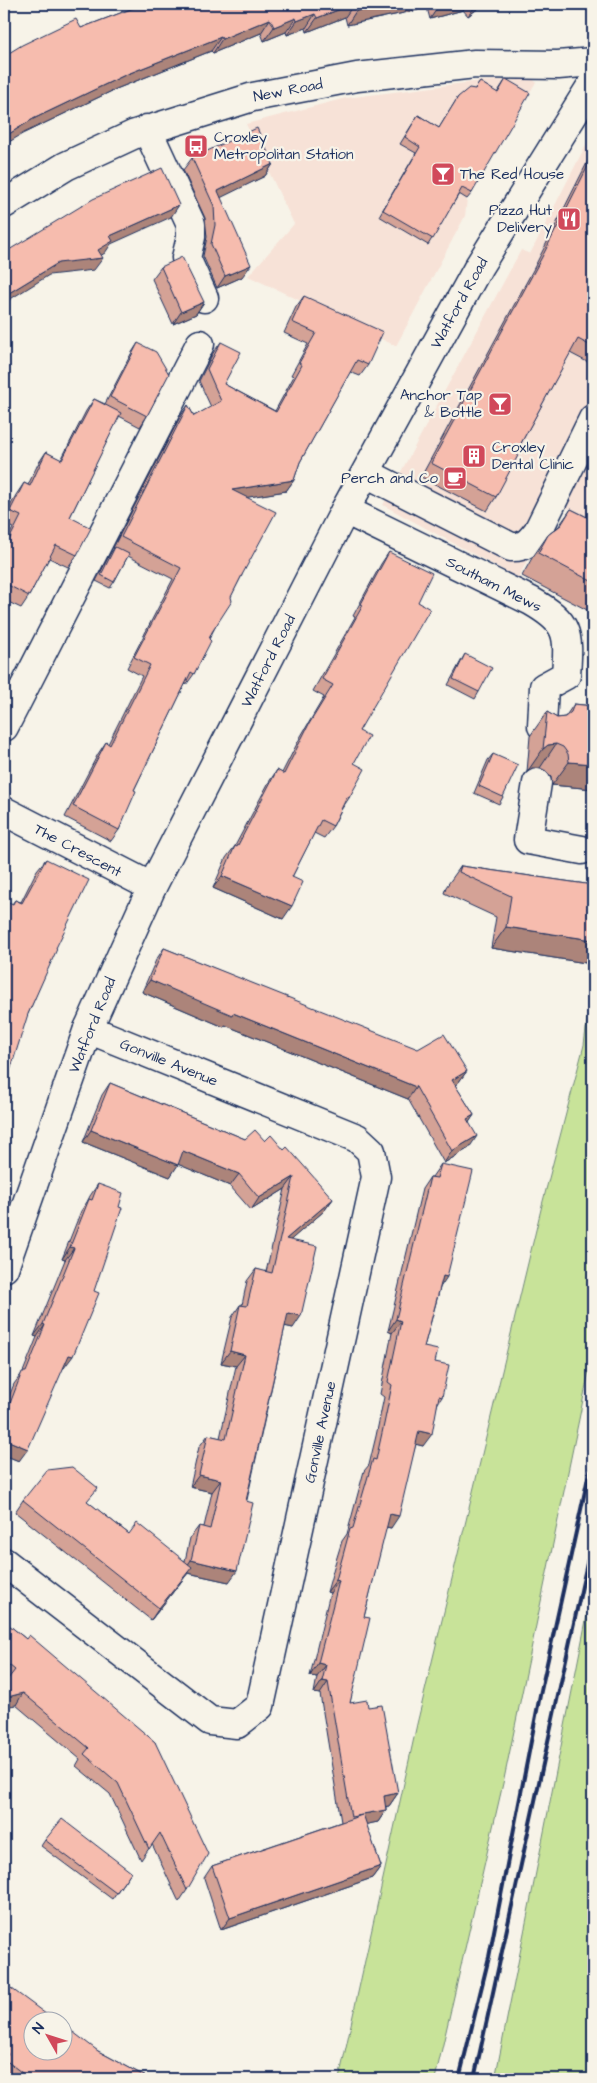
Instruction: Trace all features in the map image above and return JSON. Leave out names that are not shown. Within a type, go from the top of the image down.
[{"type":"street","name":"New Road","points":[[4,204],[66,166],[134,134],[253,97],[357,77],[475,64],[558,65],[593,62]]},
{"type":"street","name":"Watford Road","points":[[4,1268],[88,1029],[152,888],[345,510],[479,266],[593,83]]},
{"type":"street","points":[[147,130],[191,224],[191,238],[186,258],[204,298]]},
{"type":"street","points":[[4,727],[200,344]]},
{"type":"street","points":[[366,472],[511,547],[520,548],[528,543],[538,531],[593,419]]},
{"type":"street","name":"Southam Mews","points":[[345,510],[531,601],[553,614],[562,624],[566,637],[568,648],[566,675],[544,687],[542,726]]},
{"type":"street","points":[[537,783],[528,840],[582,850]]},
{"type":"street","name":"The Crescent","points":[[4,811],[152,888]]},
{"type":"street","name":"Gonville Avenue","points":[[4,1562],[210,1721],[237,1724],[260,1706],[376,1177],[371,1151],[358,1138],[88,1029]]},
{"type":"shaded area","points":[[533,79],[536,82],[467,199],[465,216],[396,346],[248,276],[294,224],[246,124],[346,98],[481,81]]},
{"type":"shaded area","points":[[593,131],[593,520],[557,503],[518,578],[383,505],[521,250],[530,254]]},
{"type":"green space","points":[[593,973],[593,1352],[504,1779],[435,2079],[339,2079],[417,1724],[542,1205],[584,1045]]},
{"type":"green space","points":[[593,1585],[593,2079],[495,2079]]},
{"type":"building","points":[[144,4],[353,4],[317,18],[315,14],[297,21],[296,18],[274,27],[270,19],[222,39],[221,37],[125,75],[33,119],[4,137],[4,56],[22,45],[76,19],[81,28]]},
{"type":"building","points":[[355,4],[392,4],[356,11]]},
{"type":"building","name":"The Red House","points":[[506,79],[530,93],[472,193],[462,188],[433,239],[383,210],[420,147],[405,137],[418,115],[439,128],[458,97],[469,88],[475,89],[480,82],[498,93]]},
{"type":"building","points":[[257,128],[273,164],[218,191],[251,265],[225,276],[211,244],[215,225],[214,206],[192,158]]},
{"type":"building","points":[[593,156],[593,347],[578,339],[520,445],[523,446],[496,497],[431,463],[542,257]]},
{"type":"building","points":[[162,168],[179,205],[110,236],[113,241],[98,250],[103,258],[58,263],[4,296],[4,253],[93,199]]},
{"type":"building","points":[[182,257],[204,302],[181,312],[161,267]]},
{"type":"building","points":[[304,296],[383,332],[368,365],[357,360],[300,462],[294,480],[232,490],[276,512],[231,597],[232,601],[212,632],[209,639],[211,641],[194,674],[191,672],[134,790],[136,791],[119,830],[73,806],[106,742],[110,745],[150,665],[134,657],[181,568],[121,537],[188,405],[194,416],[221,401],[207,369],[221,342],[241,352],[224,384],[276,412],[302,365],[299,363],[316,333],[292,322]]},
{"type":"building","points":[[138,343],[156,352],[169,374],[147,416],[110,397]]},
{"type":"building","points":[[94,399],[121,413],[70,517],[91,528],[77,555],[56,545],[29,596],[4,583],[4,550],[21,516],[10,511],[24,483],[30,486],[46,452],[62,460]]},
{"type":"building","points":[[571,509],[593,520],[593,582],[538,553],[548,535],[561,525]]},
{"type":"building","points":[[115,547],[129,554],[114,582],[101,575]]},
{"type":"building","points":[[389,552],[432,573],[418,602],[430,609],[359,731],[369,736],[354,763],[365,769],[349,798],[347,797],[333,826],[321,820],[292,877],[303,882],[292,906],[222,876],[235,846],[237,847],[277,770],[284,774],[309,724],[333,685],[322,679],[363,605],[361,604]]},
{"type":"building","points":[[465,654],[492,668],[479,692],[453,679]]},
{"type":"building","points":[[574,704],[593,706],[593,764],[569,762],[568,754],[563,747],[556,744],[548,745],[543,749],[547,712],[557,718],[565,717],[571,712]]},
{"type":"building","points":[[493,754],[518,765],[503,797],[479,786]]},
{"type":"building","points":[[46,859],[89,880],[56,948],[28,1014],[4,1090],[4,900],[13,904],[15,900],[22,903]]},
{"type":"building","points":[[461,866],[593,885],[593,940],[506,927],[511,896],[459,872]]},
{"type":"building","points":[[164,948],[418,1049],[444,1034],[467,1071],[452,1080],[474,1115],[467,1119],[477,1136],[452,1151],[416,1087],[233,1013],[232,1015],[150,980]]},
{"type":"building","points":[[110,1083],[245,1139],[255,1130],[265,1141],[271,1135],[284,1150],[287,1147],[333,1199],[286,1239],[317,1246],[301,1316],[288,1313],[246,1501],[253,1503],[237,1571],[191,1560],[199,1526],[210,1529],[221,1480],[199,1475],[208,1435],[226,1439],[245,1355],[230,1351],[240,1305],[247,1306],[256,1269],[272,1273],[294,1177],[259,1198],[239,1174],[183,1151],[178,1165],[91,1130]]},
{"type":"building","points":[[441,1164],[473,1171],[447,1277],[443,1276],[424,1347],[438,1350],[435,1362],[449,1365],[442,1397],[439,1396],[432,1434],[419,1431],[399,1516],[390,1514],[364,1617],[370,1618],[350,1703],[367,1700],[368,1707],[382,1705],[398,1793],[384,1796],[386,1810],[363,1814],[381,1866],[230,1918],[212,1866],[362,1815],[351,1817],[328,1682],[322,1681],[326,1665],[318,1663],[339,1581],[336,1580],[350,1529],[353,1528],[373,1459],[376,1460],[392,1385],[388,1382],[401,1321],[396,1319],[430,1177],[437,1178]]},
{"type":"building","points":[[98,1184],[123,1193],[119,1207],[122,1208],[94,1291],[99,1293],[73,1356],[69,1355],[28,1449],[4,1439],[4,1433],[9,1421],[4,1419],[22,1372],[26,1372],[45,1325],[43,1324],[74,1248],[70,1247],[89,1199],[92,1200]]},
{"type":"building","points":[[72,1467],[98,1488],[87,1501],[129,1534],[137,1523],[192,1567],[159,1608],[23,1500],[47,1470]]},
{"type":"building","points":[[4,1621],[26,1639],[29,1635],[155,1742],[208,1854],[187,1890],[160,1833],[149,1849],[118,1783],[84,1754],[89,1748],[23,1693],[4,1698],[4,1684],[15,1670],[4,1661]]},
{"type":"building","points":[[62,1819],[131,1872],[116,1893],[45,1840]]},
{"type":"building","points":[[4,1983],[40,2010],[22,2010],[22,2060],[72,2060],[72,2031],[98,2051],[150,2079],[30,2079],[4,2059],[8,2054],[4,2050]]},
{"type":"railway","points":[[459,2079],[489,1957],[540,1695],[593,1455]]},
{"type":"railway","points":[[474,2079],[593,1536]]},
{"type":"place","name":"Croxley Metropolitan Station","points":[[196,146]]},
{"type":"place","name":"The Red House","points":[[443,174]]},
{"type":"place","name":"Pizza Hut Delivery","points":[[569,219]]},
{"type":"place","name":"Anchor Tap & Bottle","points":[[500,404]]},
{"type":"place","name":"Croxley Dental Clinic","points":[[474,456]]},
{"type":"place","name":"Perch and Co","points":[[455,478]]}]
